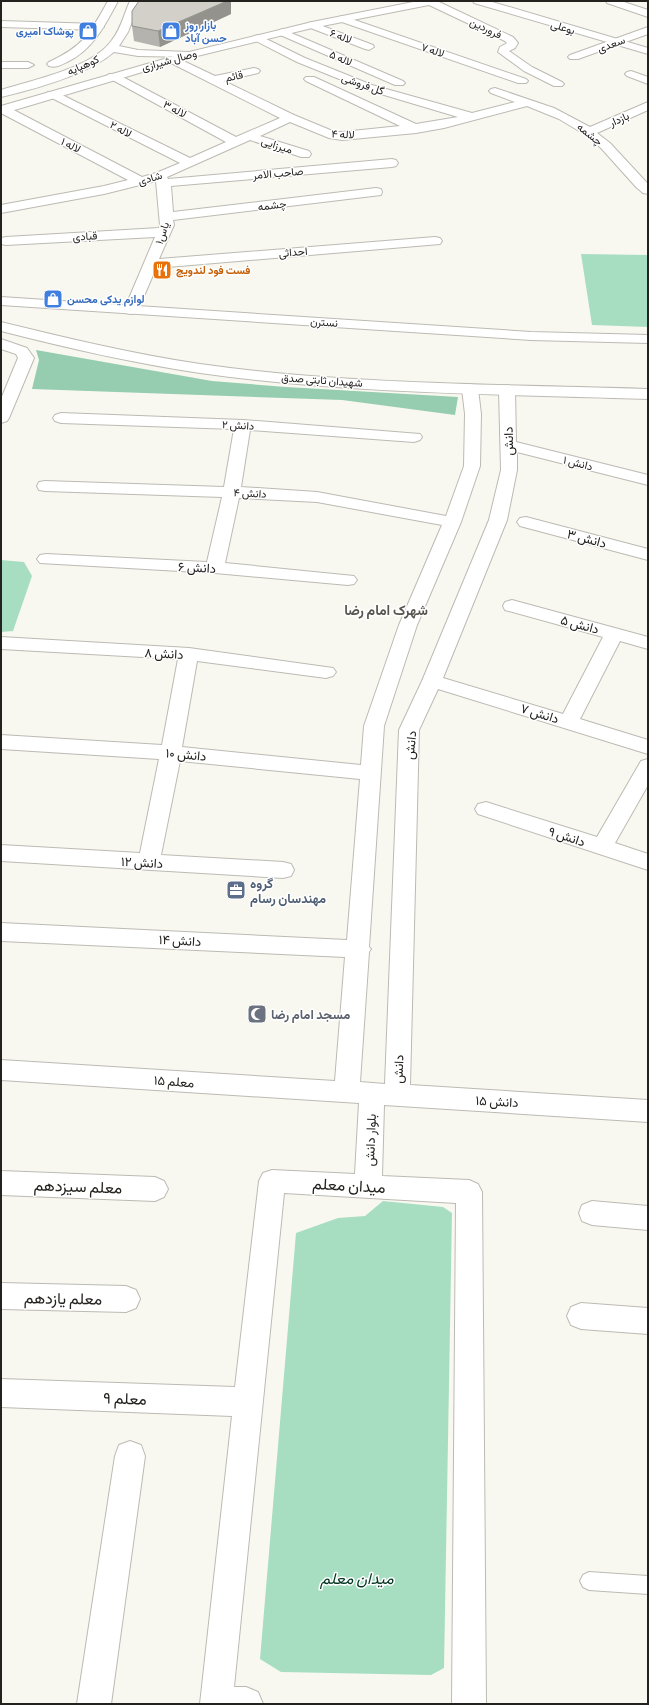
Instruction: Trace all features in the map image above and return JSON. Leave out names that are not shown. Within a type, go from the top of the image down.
[{"type":"street","name":"کوهپایه","points":[[22,75],[36,68],[78,53],[88,44],[113,1]]},
{"type":"street","name":"وصال شیرازی","points":[[2,110],[189,54],[312,25],[433,1]]},
{"type":"street","name":"فروردین","points":[[433,1],[509,39],[513,43],[504,50],[504,52],[528,69],[558,84]]},
{"type":"street","name":"بوعلی","points":[[478,1],[648,51]]},
{"type":"street","points":[[611,1],[648,14]]},
{"type":"street","name":"کوهپایه","points":[[1,94],[89,64],[102,57],[120,38],[135,5]]},
{"type":"street","name":"لاله ۷","points":[[343,19],[522,81]]},
{"type":"street","points":[[1,24],[99,27]]},
{"type":"street","name":"لاله ۶","points":[[312,25],[369,47]]},
{"type":"street","name":"سعدی","points":[[574,57],[648,30]]},
{"type":"street","name":"لاله ۵","points":[[282,32],[400,83]]},
{"type":"street","name":"گل فروشی","points":[[258,38],[301,60],[361,84],[472,117]]},
{"type":"street","points":[[112,48],[138,53],[189,54]]},
{"type":"street","name":"لاله ۴","points":[[171,59],[290,118],[322,132],[342,136],[416,129],[444,124],[528,102]]},
{"type":"street","points":[[1,65],[36,68]]},
{"type":"street","name":"قائم","points":[[214,80],[254,71]]},
{"type":"street","points":[[631,74],[648,81]]},
{"type":"street","name":"لاله ۳","points":[[113,76],[236,142]]},
{"type":"street","points":[[308,78],[416,129]]},
{"type":"street","name":"چشمه","points":[[495,91],[528,102],[577,123],[600,140],[638,183],[648,190]]},
{"type":"street","name":"لاله ۲","points":[[52,94],[190,163]]},
{"type":"street","name":"بازدار","points":[[589,132],[648,106]]},
{"type":"street","name":"لاله ۱","points":[[2,110],[140,181]]},
{"type":"street","name":"شادی","points":[[1,209],[140,181],[162,180],[190,163],[290,118]]},
{"type":"street","name":"میرزایی","points":[[250,136],[305,154]]},
{"type":"street","name":"صاحب الامر","points":[[162,180],[392,163]]},
{"type":"street","name":"یاس۱","points":[[131,310],[164,232],[168,217],[162,180]]},
{"type":"street","name":"چشمه","points":[[168,217],[376,192]]},
{"type":"street","name":"قبادی","points":[[7,241],[164,232]]},
{"type":"street","name":"احداثی","points":[[151,264],[435,241]]},
{"type":"street","name":"نسترن","points":[[1,301],[531,336],[648,340]]},
{"type":"street","name":"شهیدان ثابتی صدق","points":[[1,326],[57,341],[140,358],[228,372],[326,382],[470,389],[648,394]]},
{"type":"street","points":[[1,344],[22,351],[26,358],[1,418]]},
{"type":"street","points":[[359,1093],[359,948],[374,726],[408,625],[452,522],[472,466],[473,414],[470,389]]},
{"type":"street","name":"دانش","points":[[397,1095],[409,730],[432,681],[498,520],[509,470],[507,390]]},
{"type":"street","name":"دانش ۲","points":[[61,418],[243,426],[414,437]]},
{"type":"street","points":[[215,568],[232,492],[243,426]]},
{"type":"street","name":"دانش ۱","points":[[508,445],[648,480]]},
{"type":"street","name":"دانش ۴","points":[[45,486],[232,492],[317,497],[452,522]]},
{"type":"street","name":"دانش ۳","points":[[526,522],[648,555]]},
{"type":"street","name":"دانش ۶","points":[[46,559],[215,568],[348,580]]},
{"type":"street","name":"دانش ۵","points":[[512,606],[648,643]]},
{"type":"street","points":[[569,722],[614,634]]},
{"type":"street","name":"دانش ۸","points":[[1,643],[190,654],[326,672]]},
{"type":"street","points":[[149,862],[172,752],[190,654]]},
{"type":"street","name":"دانش ۷","points":[[432,681],[648,746]]},
{"type":"street","points":[[374,726],[409,730]]},
{"type":"street","name":"دانش ۱۰","points":[[1,742],[172,752],[371,773]]},
{"type":"street","points":[[602,848],[648,766]]},
{"type":"street","name":"دانش ۹","points":[[486,809],[648,862]]},
{"type":"street","name":"دانش ۱۲","points":[[1,854],[283,870]]},
{"type":"street","name":"دانش ۱۴","points":[[1,932],[359,948]]},
{"type":"street","name":"معلم ۱۵","points":[[1,1070],[359,1093]]},
{"type":"street","name":"دانش ۱۵","points":[[359,1093],[648,1110]]},
{"type":"street","name":"بلوار دانش","points":[[359,1093],[368,1186]]},
{"type":"street","name":"میدان معلم","points":[[246,1704],[216,1703],[272,1181],[469,1192],[469,1704]]},
{"type":"street","name":"معلم سیزدهم","points":[[1,1182],[155,1189]]},
{"type":"street","points":[[592,1213],[648,1218]]},
{"type":"street","name":"معلم یازدهم","points":[[1,1296],[126,1299]]},
{"type":"street","points":[[581,1316],[648,1321]]},
{"type":"street","name":"معلم ۹","points":[[1,1393],[248,1402]]},
{"type":"street","points":[[94,1704],[130,1456]]},
{"type":"lane","points":[[589,1581],[648,1585]]},
{"type":"green space","points":[[581,254],[648,255],[648,327],[592,325]]},
{"type":"green space","points":[[36,350],[212,381],[458,397],[455,415],[342,400],[32,389],[39,360]]},
{"type":"green space","points":[[1,560],[24,562],[32,576],[13,631],[1,632]]},
{"type":"green space","name":"میدان معلم","points":[[383,1201],[443,1207],[452,1213],[444,1668],[431,1675],[281,1672],[260,1659],[296,1233],[338,1218],[365,1216]]},
{"type":"building","points":[[139,1],[227,1],[158,31],[132,26],[132,11]]},
{"type":"place","name":"پوشاک امیری","points":[[88,31]]},
{"type":"place","name":"بازار روز حسن آباد","points":[[171,31]]},
{"type":"place","name":"فست فود لندویچ","points":[[162,270]]},
{"type":"place","name":"لوازم یدکی محسن","points":[[53,299]]},
{"type":"place","name":"گروه مهندسان رسام","points":[[236,890]]},
{"type":"place","name":"مسجد امام رضا","points":[[257,1014]]},
{"type":"district","name":"شهرک امام رضا","points":[[386,610]]}]
